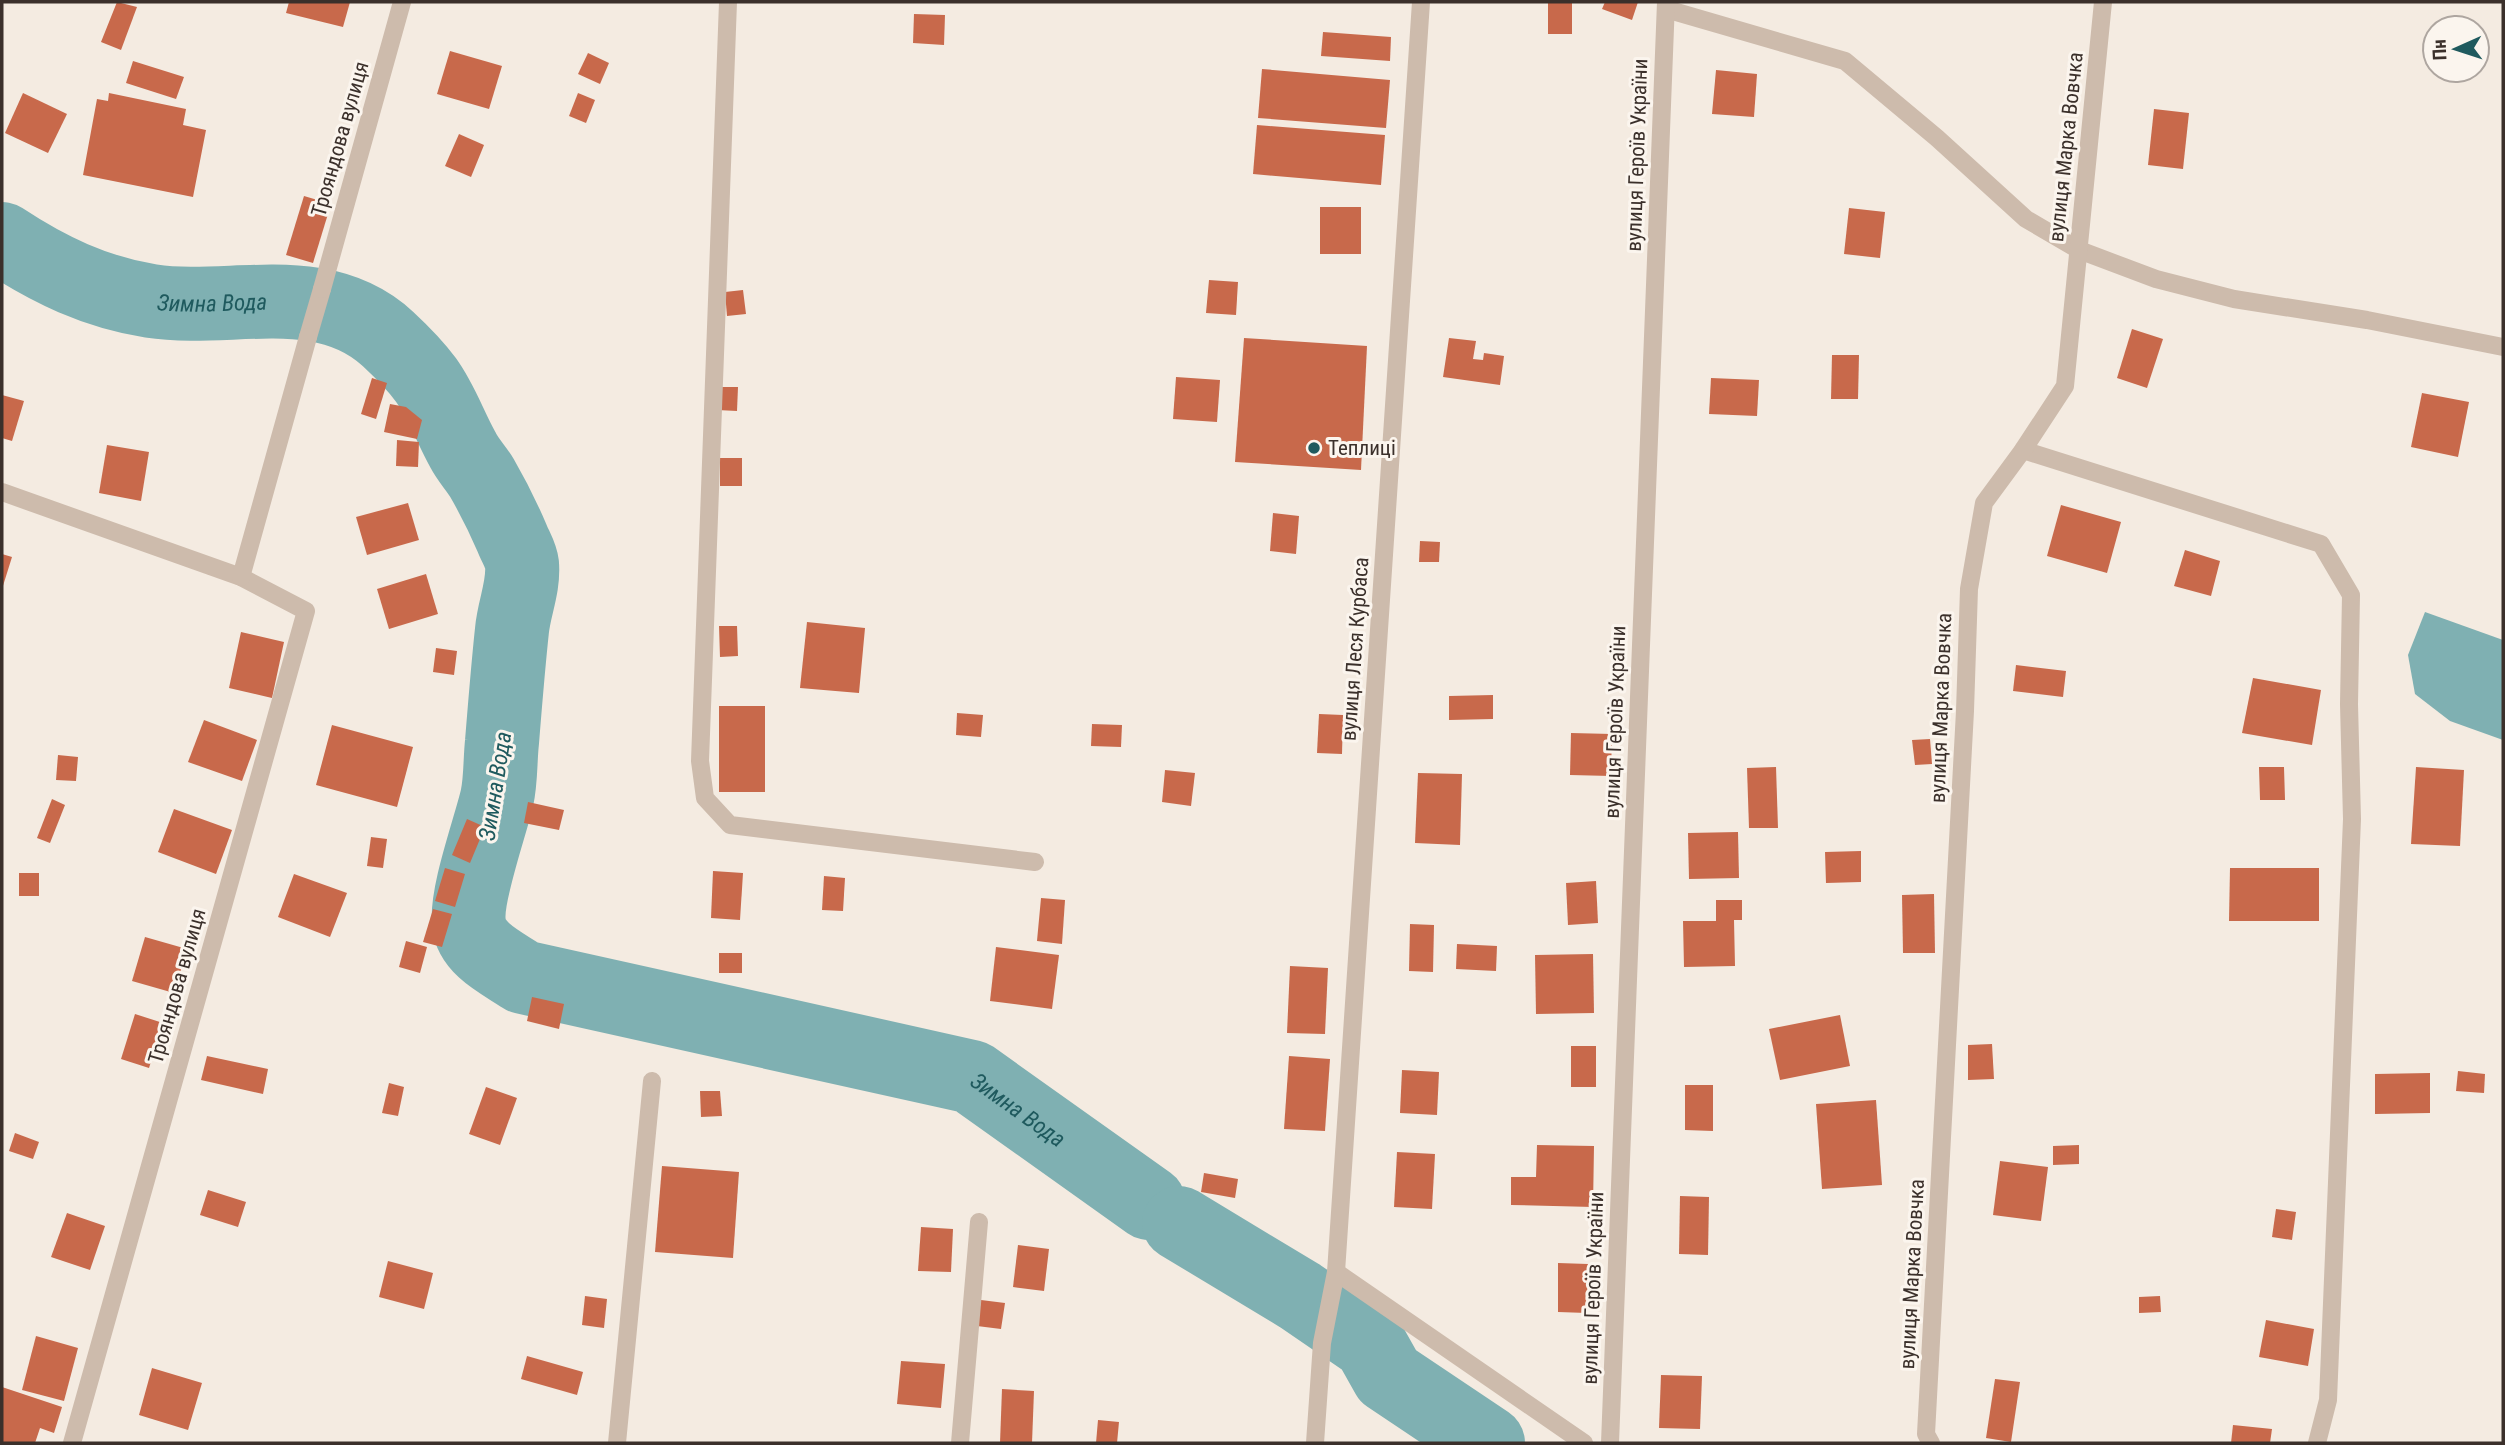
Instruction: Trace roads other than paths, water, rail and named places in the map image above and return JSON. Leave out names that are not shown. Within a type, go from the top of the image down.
[{"type":"street","name":"Трояндова вулиця","points":[[241,577],[402,2]]},
{"type":"street","points":[[728,2],[700,761],[705,798],[730,825],[1035,862]]},
{"type":"street","name":"вулиця Леся Курбаса","points":[[1315,1443],[1322,1343],[1335,1272],[1421,2]]},
{"type":"street","name":"вулиця Марка Вовчка","points":[[1931,1443],[1926,1434],[1965,711],[1969,589],[1984,503],[2065,386],[2103,2]]},
{"type":"street","points":[[1666,6],[1845,61],[1937,138],[2026,219],[2079,250],[2156,279],[2234,299],[2367,320],[2503,347]]},
{"type":"street","name":"вулиця Героїв України","points":[[1610,1443],[1666,6]]},
{"type":"street","points":[[2023,450],[2321,544],[2351,595],[2351,846],[2328,1400],[2317,1443]]},
{"type":"street","name":"Трояндова вулиця","points":[[2,492],[241,577],[306,611],[72,1443]]},
{"type":"street","points":[[617,1443],[652,1081]]},
{"type":"street","points":[[960,1443],[979,1222]]},
{"type":"street","points":[[1335,1272],[1584,1443]]},
{"type":"water","points":[[2425,612],[2503,640],[2503,740],[2450,721],[2415,694],[2408,655]]},
{"type":"waterway","name":"Зимна Вода","points":[[2,239],[73,278],[130,297],[181,304],[305,303],[335,309],[362,320],[388,339],[426,380],[465,454],[494,500],[522,564],[522,581],[513,622],[498,791],[474,880],[469,912],[471,933],[482,949],[523,977],[972,1077],[1149,1203]]},
{"type":"waterway","name":"Зимна Вода","points":[[1179,1223],[1300,1296],[1370,1344],[1388,1376],[1488,1443]]},
{"type":"place","name":"Теплиці","points":[[1314,448]]}]
